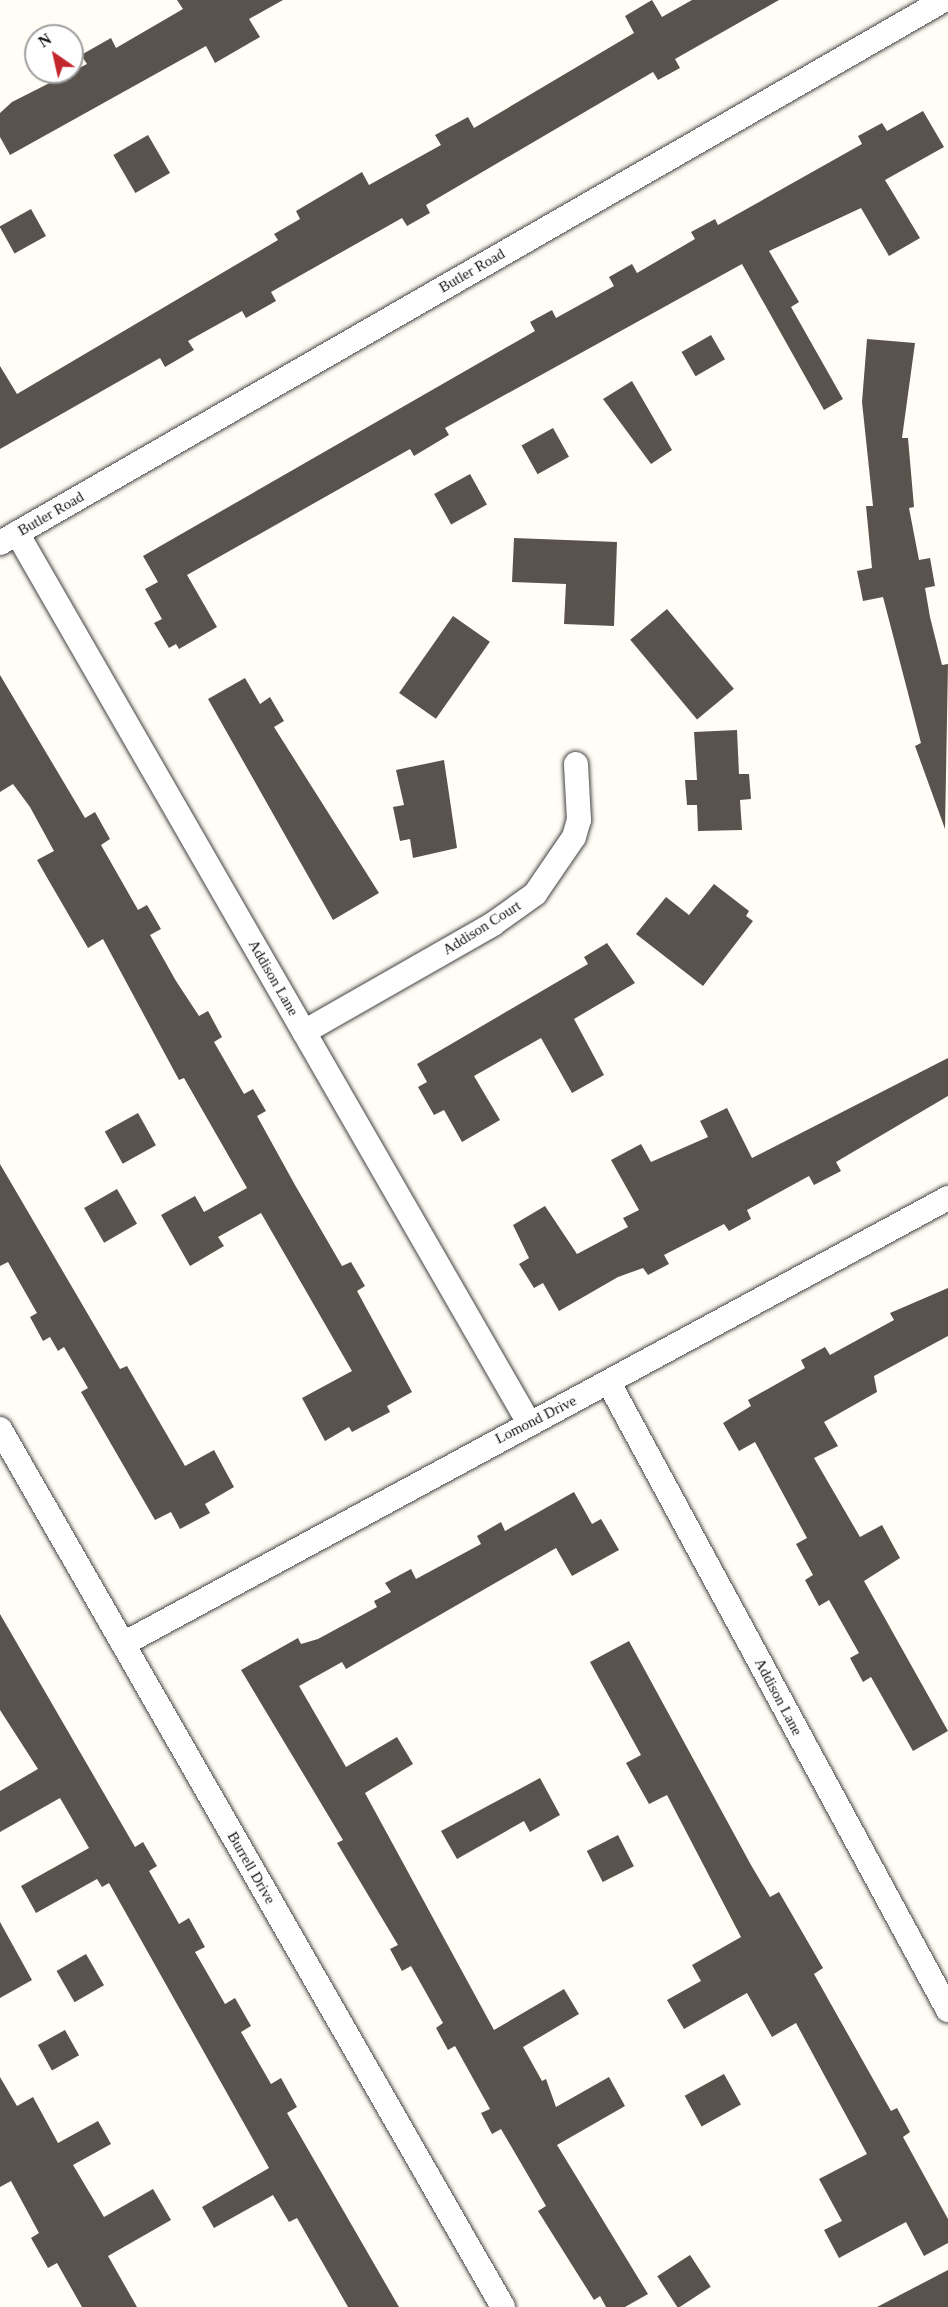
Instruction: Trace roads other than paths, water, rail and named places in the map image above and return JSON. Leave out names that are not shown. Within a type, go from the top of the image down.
[{"type":"street","name":"Butler Road","points":[[9,538],[944,0]]},
{"type":"street","name":"Addison Lane","points":[[9,538],[304,1032],[529,1423]]},
{"type":"street","name":"Addison Court","points":[[304,1032],[493,924],[535,894],[574,837],[579,820],[576,764]]},
{"type":"street","name":"Lomond Drive","points":[[125,1643],[948,1198]]},
{"type":"street","name":"Addison Lane","points":[[609,1383],[948,2010]]},
{"type":"street","name":"Burrell Drive","points":[[0,1429],[125,1643],[503,2307]]}]
